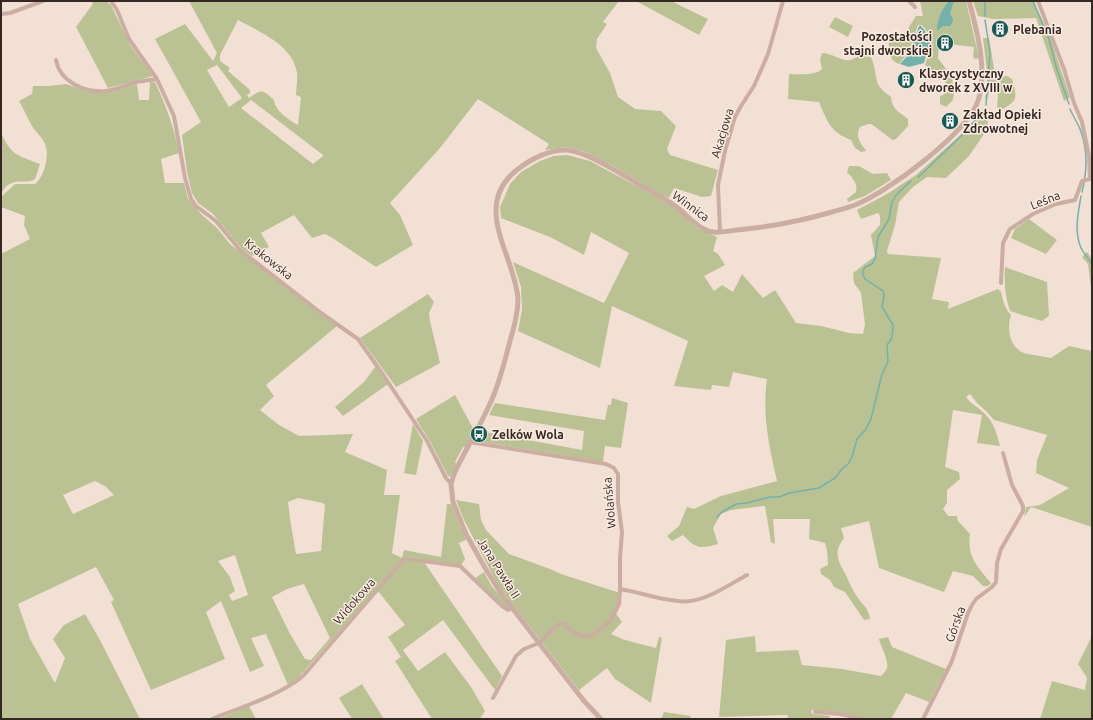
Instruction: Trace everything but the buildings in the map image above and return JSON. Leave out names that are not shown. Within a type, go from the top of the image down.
[{"type":"street","points":[[1,14],[10,13],[43,1]]},
{"type":"street","name":"Krakowska","points":[[111,1],[117,10],[129,39],[157,79],[174,116],[185,178],[191,199],[196,206],[216,221],[240,250],[321,313],[358,339],[427,441],[451,484]]},
{"type":"street","name":"Akacjowa","points":[[720,232],[718,185],[725,151],[735,117],[754,86],[768,54],[783,1]]},
{"type":"street","points":[[909,1],[915,7]]},
{"type":"street","name":"Winnica","points":[[488,409],[501,375],[515,323],[518,302],[517,288],[496,223],[497,199],[505,183],[518,169],[552,152],[566,150],[576,152],[666,199],[702,228],[712,232],[762,228],[816,217],[855,205],[876,194],[908,173],[953,135],[974,111],[979,98],[982,72],[978,37],[969,1]]},
{"type":"street","name":"Leśna","points":[[1001,283],[1003,243],[1010,228],[1033,214],[1056,204],[1075,200],[1085,180],[1090,179],[1090,162],[1082,122],[1038,1]]},
{"type":"street","points":[[56,60],[57,67],[67,80],[88,90],[108,91],[137,82],[157,79]]},
{"type":"street","name":"Jana Pawła II","points":[[488,409],[469,442],[454,474],[451,484],[453,502],[466,534],[500,592],[584,701],[601,719]]},
{"type":"street","name":"Wolańska","points":[[469,442],[599,463],[614,468],[618,474],[618,502],[622,532],[620,589],[618,604],[611,620],[603,628],[590,636],[581,636],[571,631],[564,623],[559,624],[539,643],[524,649],[516,656],[493,698]]},
{"type":"street","name":"Górska","points":[[923,719],[952,661],[972,605],[976,599],[992,587],[996,582],[997,563],[1001,549],[1023,511],[1024,506],[1012,485],[1003,453]]},
{"type":"street","name":"Widokowa","points":[[212,719],[262,699],[295,683],[303,676],[402,560],[408,559],[460,566],[501,605],[508,610],[513,608]]},
{"type":"street","points":[[620,589],[667,599],[691,601],[708,596],[747,574]]},
{"type":"street","points":[[815,712],[840,714],[863,719]]},
{"type":"green space","points":[[93,1],[106,1],[111,5],[130,45],[153,76],[108,88],[76,27],[92,5]]},
{"type":"green space","points":[[189,1],[619,1],[603,22],[607,24],[597,39],[596,48],[610,73],[618,97],[635,109],[661,111],[676,126],[667,149],[670,155],[718,170],[711,196],[702,197],[674,188],[669,198],[583,151],[566,147],[545,150],[549,144],[478,99],[440,148],[390,203],[400,215],[413,245],[376,267],[325,234],[312,238],[294,215],[261,233],[269,247],[252,256],[242,249],[213,214],[198,203],[192,193],[187,172],[182,135],[201,122],[155,39],[185,24],[213,61],[217,53]],"holes":[[[238,20],[274,40],[289,55],[294,63],[297,73],[296,95],[301,97],[298,125],[283,115],[277,108],[274,100],[264,92],[259,92],[249,98],[247,95],[250,93],[250,90],[228,71],[230,68],[220,61],[220,55]],[[217,65],[242,98],[229,107],[207,70]],[[251,100],[323,156],[313,164],[241,108]]]},
{"type":"green space","points":[[636,1],[671,1],[708,19],[699,35]]},
{"type":"green space","points":[[920,1],[966,1],[979,58],[975,59],[973,57],[974,47],[939,43],[938,58],[952,77],[954,93],[953,100],[946,107],[940,104],[940,97],[947,89],[943,78],[937,76],[925,65],[932,42],[930,35],[922,25],[918,25],[908,53],[899,64],[891,58],[889,52],[889,42],[906,36],[909,27],[916,16],[923,16]]},
{"type":"green space","points":[[973,1],[1033,1],[1049,34],[1070,97],[1064,101],[1036,18],[993,19],[978,16]]},
{"type":"green space","points":[[835,17],[853,26],[848,37],[829,27]]},
{"type":"green space","points":[[983,38],[989,38],[995,74],[998,77],[1007,76],[1012,79],[1014,85],[1014,101],[1001,110],[997,107],[998,95],[992,87],[987,99],[985,99],[988,81]]},
{"type":"green space","points":[[865,52],[869,54],[873,62],[879,86],[891,97],[896,110],[908,119],[908,126],[896,139],[893,140],[870,124],[860,127],[858,137],[866,151],[861,152],[855,148],[851,140],[838,133],[830,125],[819,102],[788,99],[789,74],[806,74],[819,71],[822,69],[820,59],[822,53],[830,54],[841,59],[850,60]]},
{"type":"green space","points":[[150,82],[155,82],[163,99],[175,135],[179,153],[161,159],[165,183],[184,183],[188,199],[202,215],[217,228],[231,245],[337,326],[266,385],[274,396],[260,410],[279,425],[299,436],[353,434],[345,452],[387,470],[384,495],[400,495],[392,553],[402,558],[404,550],[441,557],[447,504],[451,504],[466,540],[459,543],[465,559],[461,565],[407,557],[297,679],[288,685],[266,634],[251,638],[264,666],[250,672],[221,601],[206,612],[225,659],[151,690],[111,602],[114,600],[96,567],[18,604],[30,639],[55,683],[65,658],[53,639],[64,625],[85,614],[140,719],[1,719],[1,254],[30,239],[24,225],[25,216],[1,207],[1,197],[15,184],[35,184],[41,177],[47,156],[44,141],[32,126],[19,101],[32,94],[33,86],[66,84],[89,92],[107,92],[137,84],[139,100],[149,100]],"holes":[[[95,481],[106,487],[114,495],[73,514],[63,495]],[[298,498],[323,503],[325,505],[321,551],[296,554],[288,502]],[[235,555],[248,595],[232,601],[229,595],[235,591],[230,577],[218,561]],[[304,584],[330,638],[311,660],[305,659],[289,632],[272,597],[287,589]]]},
{"type":"green space","points":[[983,110],[987,114],[988,128],[969,156],[946,178],[927,177],[913,187],[899,202],[895,225],[887,251],[888,254],[941,258],[932,299],[949,302],[948,309],[998,289],[1001,292],[1003,302],[1011,315],[1009,330],[1011,340],[1016,348],[1022,352],[1051,358],[1069,346],[1092,351],[1092,527],[1031,507],[1024,517],[1026,507],[1040,505],[1069,488],[1036,473],[1037,460],[1047,435],[994,420],[970,394],[966,397],[983,412],[992,423],[1000,446],[977,443],[982,415],[953,410],[945,467],[959,472],[960,479],[947,490],[947,503],[943,509],[948,516],[957,516],[958,521],[970,534],[970,549],[974,561],[991,583],[988,586],[983,586],[973,576],[953,571],[944,592],[879,568],[869,521],[841,528],[844,538],[838,552],[839,561],[853,590],[868,611],[870,619],[864,620],[845,592],[834,587],[830,580],[821,574],[820,569],[828,565],[827,551],[825,543],[809,539],[810,519],[773,519],[775,544],[771,542],[765,506],[731,510],[721,514],[713,528],[718,544],[707,547],[699,547],[691,543],[683,535],[672,541],[667,536],[679,526],[687,507],[694,509],[721,496],[777,481],[767,431],[765,406],[767,379],[733,372],[729,387],[712,385],[711,390],[674,386],[688,341],[612,306],[600,368],[518,331],[522,310],[521,287],[513,262],[604,303],[629,253],[591,232],[584,255],[550,237],[501,218],[500,207],[510,184],[521,172],[540,161],[554,156],[567,155],[590,161],[659,198],[678,210],[697,228],[717,237],[713,251],[718,254],[725,265],[704,276],[714,291],[722,285],[733,292],[742,274],[763,298],[775,290],[796,323],[821,326],[849,333],[863,334],[865,324],[861,293],[854,283],[853,273],[875,256],[871,235],[880,225],[880,216],[878,213],[861,219],[857,210],[887,194],[916,175],[975,122]]},
{"type":"green space","points":[[1,133],[12,151],[26,159],[40,164],[35,179],[7,185],[1,193]]},
{"type":"green space","points":[[849,166],[859,166],[873,174],[887,173],[891,180],[865,196],[848,202],[847,199],[856,192],[854,181],[847,172]]},
{"type":"green space","points":[[1029,219],[1057,240],[1046,254],[1011,238],[1015,229]]},
{"type":"green space","points":[[1087,252],[1092,259],[1092,296],[1088,264],[1082,257]]},
{"type":"green space","points":[[1005,267],[1047,282],[1049,316],[1042,321],[1010,311],[1005,289]]},
{"type":"green space","points":[[428,294],[434,302],[429,313],[440,363],[396,387],[360,338]]},
{"type":"green space","points":[[376,366],[388,384],[343,416],[335,407],[364,382]]},
{"type":"green space","points":[[455,395],[474,430],[455,462],[457,463],[450,477],[448,476],[431,443],[416,419]]},
{"type":"green space","points":[[612,398],[628,403],[621,448],[605,446],[603,462],[483,442],[478,439],[482,439],[485,432],[582,450],[584,431],[489,415],[495,403],[605,420],[608,405],[611,405]]},
{"type":"green space","points":[[413,424],[423,441],[416,475],[404,473]]},
{"type":"green space","points":[[456,500],[479,504],[481,520],[486,530],[509,554],[561,574],[620,593],[615,612],[622,622],[611,634],[625,640],[656,648],[659,637],[662,638],[651,703],[615,679],[607,668],[579,690],[499,587],[464,520]]},
{"type":"green space","points":[[407,560],[424,562],[502,676],[495,690],[443,620],[403,650],[418,671],[445,652],[471,687],[485,711],[480,719],[432,719],[395,661],[401,657],[388,637],[405,625],[378,591],[400,564]]},
{"type":"green space","points":[[484,572],[491,585],[510,608],[508,609],[474,579]]},
{"type":"green space","points":[[755,636],[756,652],[798,650],[802,665],[842,669],[881,676],[886,670],[887,665],[879,639],[888,637],[892,647],[946,669],[929,702],[906,693],[891,719],[867,719],[836,712],[811,710],[812,714],[830,716],[829,719],[787,719],[788,715],[719,717],[726,640]]},
{"type":"green space","points":[[1092,636],[1092,719],[1040,719],[1052,681],[1085,690],[1087,678],[1078,664]]},
{"type":"green space","points":[[362,684],[384,719],[352,719],[339,698]]},
{"type":"green space","points":[[249,706],[256,719],[219,719]]},
{"type":"green space","points":[[664,712],[691,716],[689,719],[661,719]]},
{"type":"water","points":[[949,1],[954,1],[950,13],[953,22],[950,26],[943,26],[937,31],[940,15]]},
{"type":"water","points":[[919,26],[921,26],[925,31],[930,40],[924,63],[909,67],[900,64],[909,54]]},
{"type":"waterway","points":[[985,1],[985,16]]},
{"type":"waterway","points":[[1033,1],[1049,39],[1057,70],[1069,104]]},
{"type":"waterway","points":[[985,20],[990,52],[986,105]]},
{"type":"waterway","points":[[1070,109],[1083,137],[1086,169],[1082,192]]},
{"type":"waterway","points":[[918,177],[964,133],[984,110]]},
{"type":"waterway","points":[[717,517],[722,512],[736,504],[747,503],[770,497],[779,497],[789,493],[819,488],[835,478],[848,464],[852,457],[857,439],[866,429],[871,419],[882,374],[888,361],[887,345],[892,338],[893,325],[882,307],[884,296],[883,291],[865,279],[863,271],[865,267],[872,264],[875,259],[878,237],[889,219],[892,202],[896,195],[911,181]]},
{"type":"waterway","points":[[1081,196],[1077,222],[1079,242],[1081,248],[1092,264]]},
{"type":"place","name":"Plebania","points":[[1000,29]]},
{"type":"place","name":"Pozostałości stajni dworskiej","points":[[945,43]]},
{"type":"place","name":"Klasycystyczny dworek z XVIII w","points":[[906,80]]},
{"type":"place","name":"Zakład Opieki Zdrowotnej","points":[[950,121]]},
{"type":"place","name":"Zelków Wola","points":[[479,434]]}]
